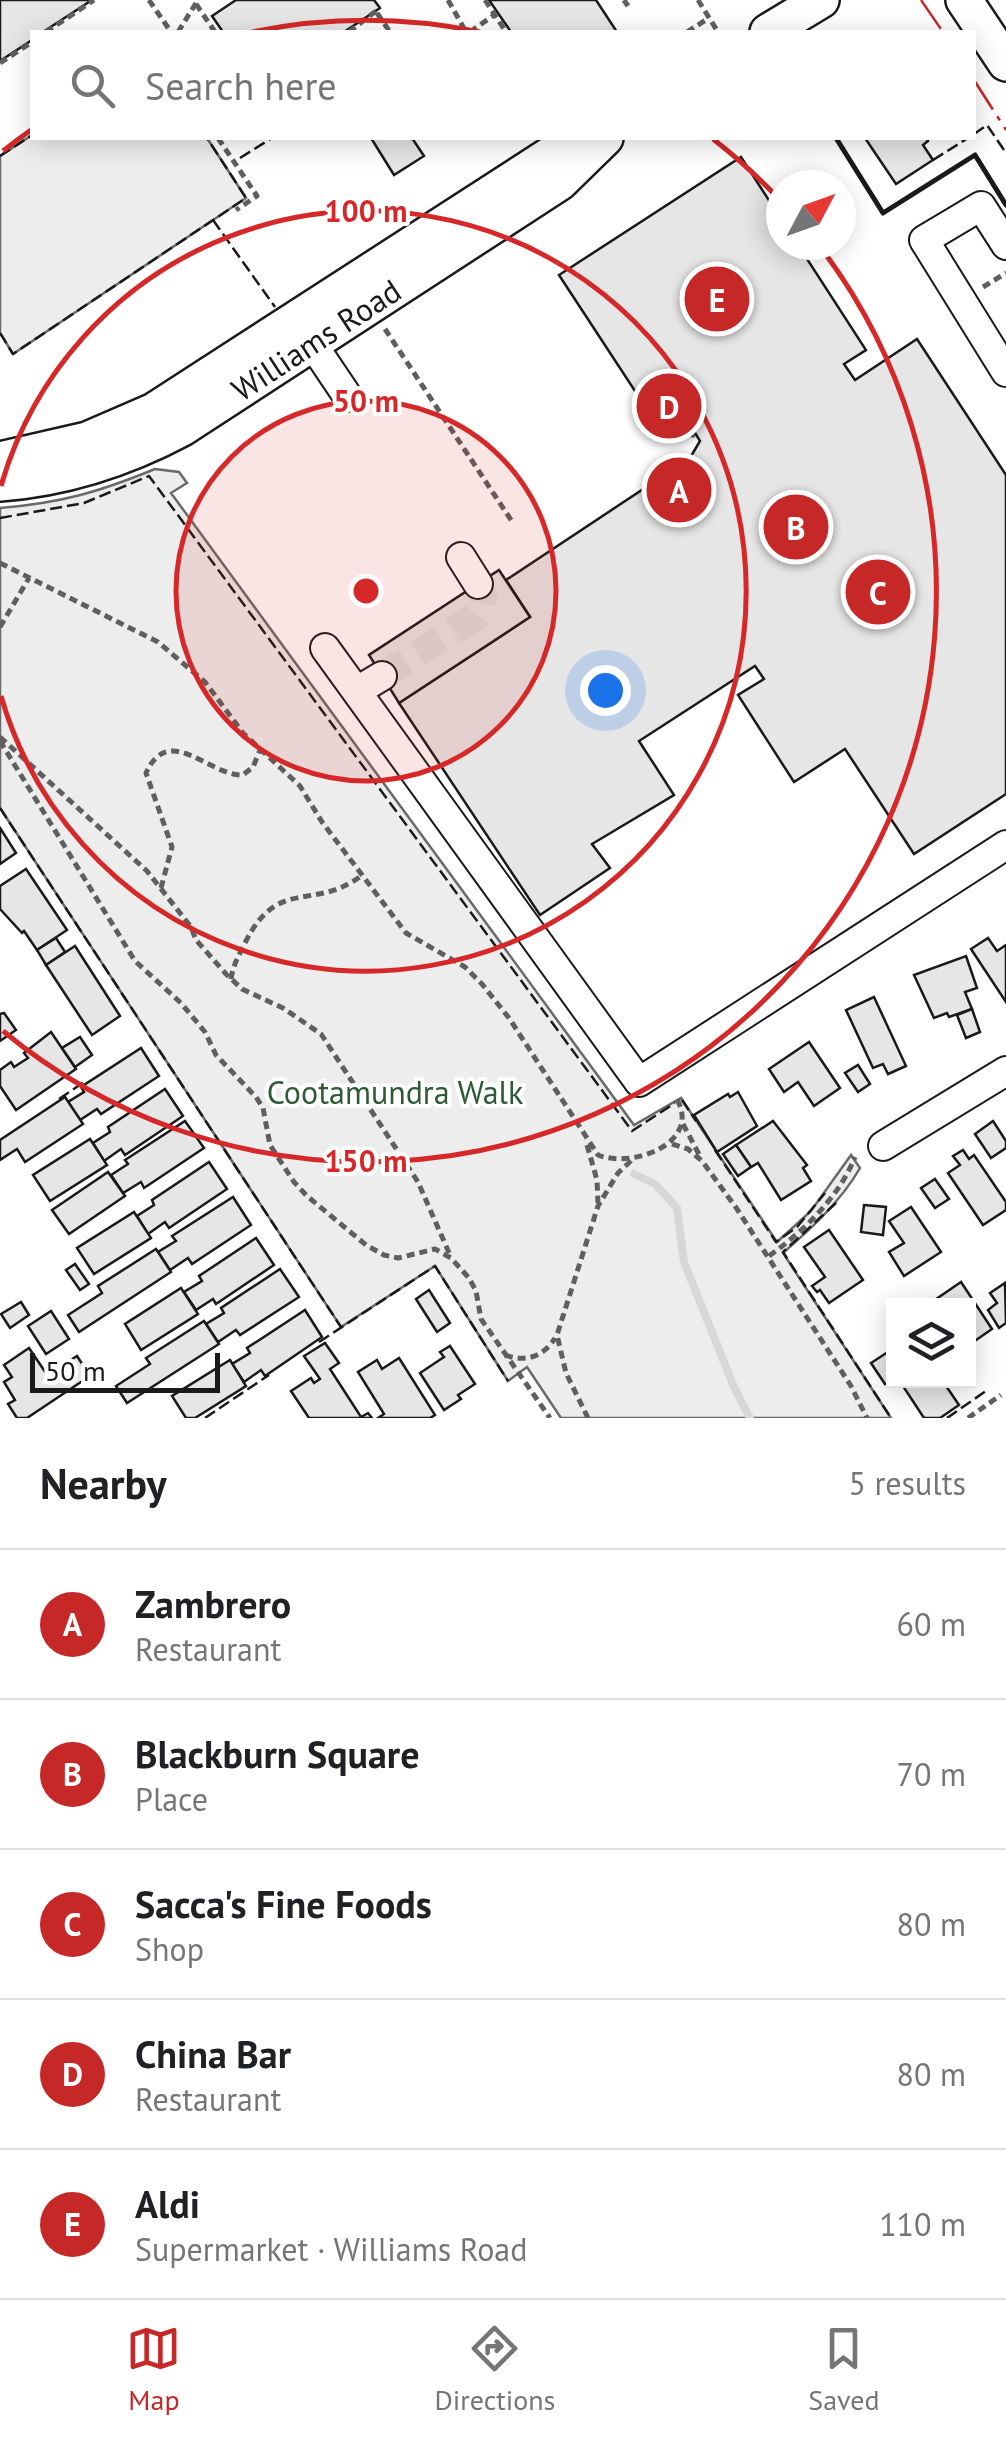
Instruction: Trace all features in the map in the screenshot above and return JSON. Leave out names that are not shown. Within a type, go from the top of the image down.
[{"type":"main road","points":[[771,30],[821,0]]},
{"type":"main road","points":[[964,0],[1004,55]]},
{"type":"main road","name":"Williams Road","points":[[0,483],[88,469],[149,446],[182,428],[311,342],[408,264],[497,205],[558,150],[590,140]]},
{"type":"main road","name":"Williams Road","points":[[497,205],[560,182],[603,140]]},
{"type":"main road","name":"Williams Road","points":[[0,460],[87,440],[154,411],[324,303],[408,264]]},
{"type":"main road","points":[[311,342],[324,303]]},
{"type":"street","points":[[1006,245],[980,206],[924,240],[1006,372]]},
{"type":"street","points":[[311,342],[348,398]]},
{"type":"street","points":[[461,557],[478,584]]},
{"type":"street","points":[[326,648],[639,1082],[1006,845]]},
{"type":"street","points":[[357,691],[382,676]]},
{"type":"street","points":[[883,1146],[1006,1071]]},
{"type":"path","points":[[49,30],[94,0]]},
{"type":"path","points":[[149,0],[172,30]]},
{"type":"path","points":[[448,0],[467,30]]},
{"type":"path","points":[[485,0],[505,30]]},
{"type":"path","points":[[698,0],[717,30]]},
{"type":"path","points":[[176,30],[197,2],[214,30]]},
{"type":"path","points":[[352,30],[376,12],[389,30]]},
{"type":"path","points":[[471,30],[494,14]]},
{"type":"path","points":[[690,30],[709,18]]},
{"type":"path","points":[[0,63],[30,43]]},
{"type":"path","points":[[219,140],[257,196],[236,210]]},
{"type":"path","points":[[382,323],[513,523]]},
{"type":"path","points":[[648,433],[696,435]]},
{"type":"path","points":[[0,563],[158,642],[206,682],[243,733],[289,772],[406,933],[451,958],[482,984],[598,1154],[609,1159],[636,1156],[679,1144],[702,1160]]},
{"type":"path","points":[[0,627],[30,578]]},
{"type":"path","points":[[0,739],[138,863],[162,888],[196,940],[231,979],[321,1034],[418,1182],[451,1258],[476,1291],[481,1319],[548,1418]]},
{"type":"path","points":[[0,739],[135,961],[181,1003],[206,1032],[216,1055],[256,1097],[263,1108],[270,1145],[307,1196],[384,1256],[398,1258],[435,1249],[451,1258]]},
{"type":"path","points":[[162,888],[172,847],[146,773],[150,764],[158,755],[188,752],[222,773],[243,776],[253,767],[260,750]]},
{"type":"path","points":[[231,979],[233,966],[261,914],[285,900],[330,894],[362,875]]},
{"type":"path","points":[[675,1096],[682,1121],[702,1160],[769,1256],[851,1386],[866,1417]]},
{"type":"path","points":[[669,1144],[682,1121]]},
{"type":"path","points":[[584,1136],[597,1180],[598,1206]]},
{"type":"path","points":[[503,1354],[512,1358],[535,1357],[546,1351],[557,1335],[598,1206],[618,1172],[636,1156]]},
{"type":"path","points":[[769,1256],[794,1238],[818,1212],[855,1157]]},
{"type":"path","points":[[557,1335],[566,1373],[588,1418]]},
{"type":"path","points":[[968,1418],[1000,1394]]},
{"type":"green space","points":[[30,136],[30,140],[208,140],[246,198],[13,354],[0,333],[0,156]]},
{"type":"green space","name":"Cootamundra Walk","points":[[155,469],[179,472],[187,483],[171,493],[634,1125],[681,1098],[777,1242],[811,1211],[851,1155],[860,1168],[844,1192],[783,1253],[891,1418],[561,1418],[527,1367],[508,1381],[435,1266],[341,1327],[0,808],[0,508],[79,495]]},
{"type":"building","points":[[0,0],[92,0],[46,30],[30,30],[30,41],[0,61]]},
{"type":"building","points":[[236,0],[374,0],[380,8],[347,30],[222,30],[212,16]]},
{"type":"building","points":[[489,0],[596,0],[616,30],[510,30]]},
{"type":"building","points":[[372,140],[413,140],[424,156],[394,175]]},
{"type":"building","points":[[866,140],[927,140],[923,145],[933,160],[896,184]]},
{"type":"building","points":[[741,157],[766,196],[766,260],[808,260],[866,350],[844,364],[855,380],[917,339],[1006,475],[1006,794],[914,854],[845,749],[794,782],[738,695],[764,679],[755,666],[639,741],[674,795],[592,844],[610,868],[540,915],[399,703],[530,617],[506,580],[690,458],[700,441],[692,428],[679,431],[664,427],[652,417],[559,275]]},
{"type":"building","points":[[499,570],[530,617],[399,703],[369,655]]},
{"type":"building","points":[[0,828],[16,853],[0,864]]},
{"type":"building","points":[[26,869],[67,930],[37,950],[24,931],[0,909],[0,886]]},
{"type":"building","points":[[56,938],[65,952],[46,965],[37,950]]},
{"type":"building","points":[[988,938],[997,951],[1006,945],[1006,1002],[971,949]]},
{"type":"building","points":[[75,946],[120,1016],[92,1035],[46,965]]},
{"type":"building","points":[[966,956],[977,988],[965,992],[972,1009],[934,1018],[914,975]]},
{"type":"building","points":[[874,997],[906,1066],[888,1074],[883,1064],[873,1068],[846,1010]]},
{"type":"building","points":[[972,1009],[980,1032],[966,1038],[957,1015]]},
{"type":"building","points":[[4,1013],[16,1030],[0,1041],[0,1014]]},
{"type":"building","points":[[51,1032],[76,1069],[16,1110],[0,1086],[0,1070],[11,1062],[14,1067],[28,1058],[24,1053]]},
{"type":"building","points":[[80,1037],[92,1055],[75,1067],[62,1048]]},
{"type":"building","points":[[809,1042],[840,1088],[814,1106],[798,1082],[784,1092],[769,1069]]},
{"type":"building","points":[[141,1048],[159,1076],[101,1114],[97,1109],[80,1120],[68,1102],[84,1092],[81,1087]]},
{"type":"building","points":[[858,1065],[870,1084],[858,1092],[845,1073]]},
{"type":"building","points":[[165,1089],[183,1116],[125,1155],[121,1149],[104,1161],[93,1143],[110,1132],[108,1127]]},
{"type":"building","points":[[738,1092],[757,1126],[717,1152],[694,1115]]},
{"type":"building","points":[[65,1097],[83,1124],[25,1162],[17,1149],[0,1160],[0,1140]]},
{"type":"building","points":[[185,1121],[204,1148],[144,1188],[141,1182],[123,1193],[111,1175],[128,1164],[125,1160]]},
{"type":"building","points":[[773,1121],[807,1165],[803,1168],[811,1181],[781,1200],[758,1163],[751,1167],[736,1145]]},
{"type":"building","points":[[993,1121],[1006,1141],[1006,1148],[991,1158],[975,1134]]},
{"type":"building","points":[[90,1139],[107,1165],[50,1201],[33,1175]]},
{"type":"building","points":[[736,1145],[751,1167],[738,1176],[723,1154]]},
{"type":"building","points":[[963,1150],[969,1159],[974,1155],[1006,1202],[1006,1210],[983,1225],[948,1173],[960,1165],[953,1156]]},
{"type":"building","points":[[209,1162],[227,1189],[169,1228],[165,1222],[148,1234],[137,1216],[154,1205],[152,1200]]},
{"type":"building","points":[[108,1172],[125,1196],[69,1234],[52,1210]]},
{"type":"building","points":[[935,1179],[949,1199],[935,1208],[921,1188]]},
{"type":"building","points":[[233,1197],[251,1225],[192,1264],[188,1258],[170,1270],[158,1252],[176,1241],[172,1236]]},
{"type":"building","points":[[864,1205],[886,1207],[883,1235],[861,1232]]},
{"type":"building","points":[[911,1207],[941,1252],[904,1276],[889,1252],[904,1243],[889,1221]]},
{"type":"building","points":[[134,1212],[151,1238],[94,1274],[77,1248]]},
{"type":"building","points":[[829,1230],[863,1280],[829,1303],[812,1286],[825,1277],[804,1247]]},
{"type":"building","points":[[256,1238],[274,1265],[216,1304],[213,1299],[196,1310],[184,1292],[202,1281],[199,1276]]},
{"type":"building","points":[[156,1249],[171,1272],[79,1332],[68,1315],[102,1293],[98,1286]]},
{"type":"building","points":[[75,1264],[89,1284],[80,1290],[66,1270]]},
{"type":"building","points":[[280,1269],[299,1297],[240,1335],[236,1330],[218,1342],[206,1324],[224,1313],[221,1308]]},
{"type":"building","points":[[961,1282],[972,1298],[938,1298]]},
{"type":"building","points":[[1005,1283],[1006,1323],[999,1328],[988,1310],[997,1303],[990,1293]]},
{"type":"building","points":[[181,1288],[198,1314],[141,1350],[125,1324]]},
{"type":"building","points":[[429,1290],[450,1323],[437,1332],[416,1299]]},
{"type":"building","points":[[21,1302],[29,1315],[10,1328],[1,1314]]},
{"type":"building","points":[[976,1305],[992,1329],[976,1340]]},
{"type":"building","points":[[305,1310],[322,1337],[265,1376],[261,1370],[244,1382],[232,1364],[250,1353],[247,1348]]},
{"type":"building","points":[[51,1311],[69,1339],[46,1354],[28,1326]]},
{"type":"building","points":[[204,1321],[219,1344],[127,1403],[116,1386],[150,1364],[146,1358]]},
{"type":"building","points":[[325,1343],[339,1363],[330,1369],[361,1417],[368,1413],[372,1418],[309,1418],[291,1391],[311,1378],[314,1383],[320,1379],[304,1356]]},
{"type":"building","points":[[450,1346],[475,1384],[444,1410],[420,1373],[444,1357],[440,1352]]},
{"type":"building","points":[[29,1348],[52,1382],[57,1379],[52,1372],[77,1356],[90,1376],[27,1418],[17,1418],[8,1404],[15,1400],[4,1382],[12,1377],[4,1365]]},
{"type":"building","points":[[886,1353],[886,1383],[885,1384],[871,1363]]},
{"type":"building","points":[[399,1358],[435,1415],[430,1418],[378,1418],[384,1414],[358,1372],[377,1360],[382,1369]]},
{"type":"building","points":[[230,1360],[246,1386],[195,1418],[186,1418],[172,1396]]},
{"type":"building","points":[[904,1388],[947,1388],[959,1405],[940,1418],[924,1418]]},
{"type":"waterway","points":[[634,1174],[655,1184],[677,1208],[684,1262],[750,1418]]},
{"type":"tunnel","points":[[382,676],[475,617],[483,601],[478,584]]},
{"type":"fence","points":[[976,133],[987,125],[1006,153]]},
{"type":"fence","points":[[0,156],[30,136]]},
{"type":"fence","points":[[0,333],[13,354],[246,198],[208,140]]},
{"type":"fence","points":[[240,158],[269,140]]},
{"type":"fence","points":[[933,160],[965,140]]},
{"type":"fence","points":[[213,220],[275,307]]},
{"type":"fence","points":[[0,518],[84,503],[149,476],[632,1131],[675,1103]]},
{"type":"fence","points":[[0,808],[341,1327]]},
{"type":"fence","points":[[59,1099],[84,1082]]},
{"type":"fence","points":[[682,1100],[696,1121]]},
{"type":"fence","points":[[715,1150],[776,1242],[797,1227],[825,1193]]},
{"type":"fence","points":[[836,1203],[783,1252],[891,1418]]},
{"type":"fence","points":[[319,1342],[435,1266],[508,1381]]},
{"type":"fence","points":[[205,1418],[269,1375]]},
{"type":"fence","points":[[947,1418],[986,1391]]},
{"type":"wall","points":[[837,140],[883,213],[975,155],[1006,205]]},
{"type":"power","points":[[921,0],[942,30]]},
{"type":"power","points":[[976,83],[1006,130]]},
{"type":"place","name":"Aldi","points":[[717,299]]},
{"type":"place","name":"China Bar","points":[[669,406]]},
{"type":"place","name":"Zambrero","points":[[679,490]]},
{"type":"place","name":"Blackburn Square","points":[[796,527]]},
{"type":"place","name":"Sacca's Fine Foods","points":[[878,592]]}]
